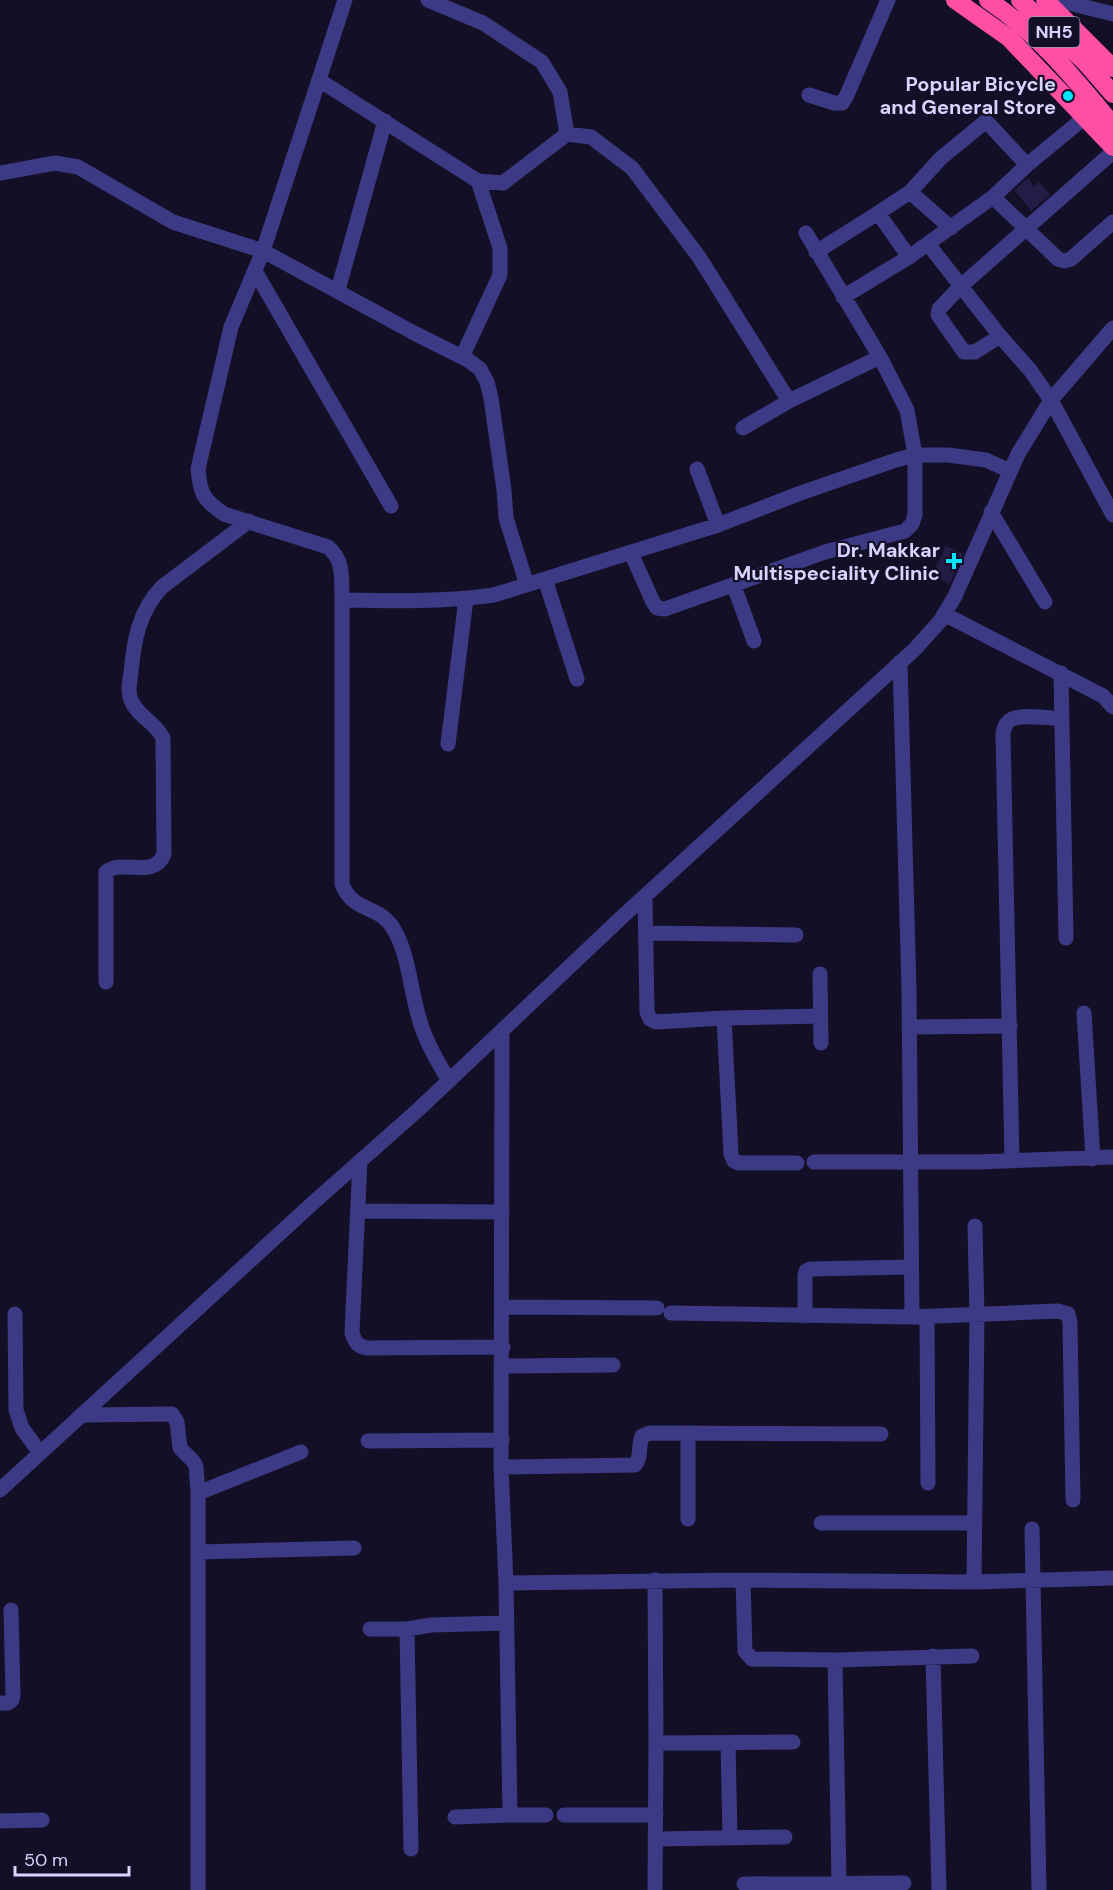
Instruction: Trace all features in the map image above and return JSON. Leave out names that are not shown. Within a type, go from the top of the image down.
[{"type":"highway","points":[[955,0],[1009,38],[1113,147]]},
{"type":"highway","name":"NH5","points":[[988,0],[1008,14],[1061,61],[1113,124]]},
{"type":"highway","name":"NH5","points":[[1020,0],[1087,64],[1113,94]]},
{"type":"highway","points":[[1045,0],[1113,68]]},
{"type":"street","points":[[345,0],[263,250],[231,327],[198,469],[200,491],[210,505],[224,514],[328,547],[337,554],[341,570],[342,600],[342,885],[346,896],[379,913],[394,930],[401,947],[423,1032],[449,1081]]},
{"type":"street","points":[[428,0],[483,23],[543,62],[560,92],[567,134]]},
{"type":"street","points":[[809,95],[834,103],[842,103],[888,0]]},
{"type":"street","points":[[995,29],[1032,0]]},
{"type":"street","points":[[1057,0],[1113,14]]},
{"type":"street","points":[[319,80],[478,181],[503,183],[567,134],[591,136],[632,168],[699,257],[789,401]]},
{"type":"street","points":[[843,297],[909,257],[993,197],[1027,165],[1084,118]]},
{"type":"street","points":[[338,290],[385,121]]},
{"type":"street","points":[[816,252],[910,192],[941,158],[986,121],[1027,165]]},
{"type":"street","points":[[1000,336],[975,352],[964,352],[938,315],[941,305],[1113,152]]},
{"type":"street","points":[[0,173],[41,165],[67,164],[78,167],[173,222],[263,250],[462,357],[480,369],[487,382],[491,398],[506,518],[527,585]]},
{"type":"street","points":[[462,357],[500,276],[500,248],[478,181]]},
{"type":"street","points":[[910,192],[951,228]]},
{"type":"street","points":[[993,197],[1058,259],[1064,261],[1071,259],[1113,222]]},
{"type":"street","points":[[878,213],[909,257]]},
{"type":"street","points":[[631,553],[657,608],[664,609],[825,552],[905,531],[912,524],[915,515],[915,455],[907,410],[880,357],[806,233]]},
{"type":"street","points":[[928,243],[1052,400],[1113,515]]},
{"type":"street","points":[[255,271],[391,506]]},
{"type":"street","points":[[0,1490],[449,1081],[915,649],[944,614],[955,596],[1018,454],[1052,400],[1113,328]]},
{"type":"street","points":[[743,428],[789,401],[880,357]]},
{"type":"street","points":[[342,600],[412,601],[466,599],[494,595],[718,525],[798,494],[915,455],[948,455],[986,460],[1010,471]]},
{"type":"street","points":[[697,470],[718,525]]},
{"type":"street","points":[[991,512],[1045,602]]},
{"type":"street","points":[[106,982],[106,872],[115,867],[154,866],[160,862],[164,854],[163,738],[131,700],[129,690],[133,643],[151,599],[162,587],[249,521]]},
{"type":"street","points":[[545,579],[577,679]]},
{"type":"street","points":[[734,585],[754,641]]},
{"type":"street","points":[[448,744],[466,599]]},
{"type":"street","points":[[944,614],[1103,696],[1113,707]]},
{"type":"street","points":[[900,662],[909,1027],[911,1268],[919,1317],[928,1483]]},
{"type":"street","points":[[1061,674],[1066,938]]},
{"type":"street","points":[[1012,1160],[1003,734],[1010,719],[1020,717],[1062,719]]},
{"type":"street","points":[[645,897],[647,1012],[650,1019],[656,1022],[821,1016]]},
{"type":"street","points":[[646,933],[796,935]]},
{"type":"street","points":[[820,974],[821,1043]]},
{"type":"street","points":[[1084,1013],[1093,1159]]},
{"type":"street","points":[[724,1018],[731,1154],[734,1161],[739,1163],[797,1163]]},
{"type":"street","points":[[909,1027],[1010,1026]]},
{"type":"street","points":[[502,1031],[501,1467],[506,1582],[510,1815]]},
{"type":"street","points":[[814,1162],[976,1162],[1113,1157]]},
{"type":"street","points":[[360,1161],[352,1332],[355,1342],[367,1348],[502,1347]]},
{"type":"street","points":[[358,1211],[502,1212]]},
{"type":"street","points":[[974,1582],[977,1316],[975,1226]]},
{"type":"street","points":[[805,1316],[805,1276],[806,1271],[810,1269],[911,1268]]},
{"type":"street","points":[[502,1307],[805,1316],[977,1316],[1058,1311],[1068,1314],[1073,1500]]},
{"type":"street","points":[[15,1314],[16,1410],[22,1428],[40,1453]]},
{"type":"street","points":[[503,1366],[614,1365]]},
{"type":"street","points":[[81,1415],[172,1414],[177,1422],[180,1448],[196,1466],[198,1492],[198,1890]]},
{"type":"street","points":[[501,1467],[635,1466],[639,1461],[639,1442],[642,1436],[650,1433],[881,1434]]},
{"type":"street","points":[[688,1433],[688,1519]]},
{"type":"street","points":[[368,1441],[502,1440]]},
{"type":"street","points":[[198,1492],[301,1452]]},
{"type":"street","points":[[821,1522],[974,1523]]},
{"type":"street","points":[[1032,1529],[1039,1890]]},
{"type":"street","points":[[198,1552],[354,1548]]},
{"type":"street","points":[[506,1582],[655,1580],[974,1582],[1113,1578]]},
{"type":"street","points":[[655,1580],[655,1890]]},
{"type":"street","points":[[743,1580],[745,1651],[752,1659],[835,1660],[972,1656]]},
{"type":"street","points":[[0,1703],[8,1703],[12,1700],[13,1695],[11,1610]]},
{"type":"street","points":[[370,1629],[507,1623]]},
{"type":"street","points":[[407,1629],[411,1849]]},
{"type":"street","points":[[933,1656],[939,1890]]},
{"type":"street","points":[[835,1660],[839,1882]]},
{"type":"street","points":[[656,1743],[793,1742]]},
{"type":"street","points":[[728,1743],[730,1838]]},
{"type":"street","points":[[455,1817],[546,1815]]},
{"type":"street","points":[[564,1815],[656,1815]]},
{"type":"street","points":[[0,1821],[42,1820]]},
{"type":"street","points":[[655,1839],[785,1837]]},
{"type":"street","points":[[744,1884],[904,1883]]},
{"type":"building","points":[[1028,178],[1034,186],[1039,182],[1050,195],[1031,211],[1014,190]]},
{"type":"building","points":[[946,546],[963,554],[950,584],[932,575]]},
{"type":"place","name":"Popular Bicycle and General Store","points":[[1068,96]]},
{"type":"place","name":"Dr. Makkar Multispeciality Clinic","points":[[954,561]]}]
